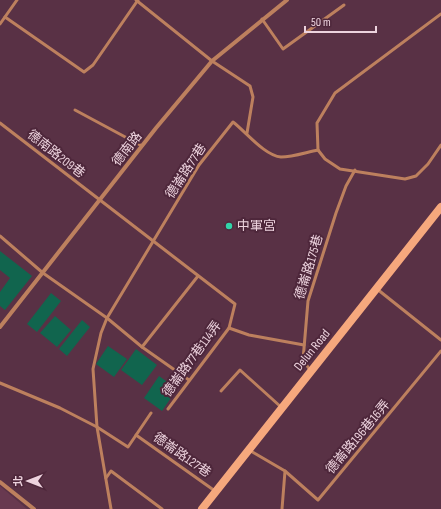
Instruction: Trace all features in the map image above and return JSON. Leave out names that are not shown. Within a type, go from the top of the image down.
[{"type":"street","name":"德南路","points":[[0,327],[142,146],[212,61],[287,0]]},
{"type":"street","name":"Delun Road","points":[[202,509],[440,209]]},
{"type":"street","points":[[0,482],[34,509]]},
{"type":"lane","points":[[0,24],[17,0]]},
{"type":"lane","points":[[5,17],[84,72],[92,65],[137,0],[212,61],[250,86],[253,98],[247,133]]},
{"type":"lane","points":[[262,19],[283,48],[344,5]]},
{"type":"lane","points":[[441,14],[335,92],[316,123],[318,150],[325,159],[340,169],[355,170],[405,179],[416,176],[428,164],[441,145]]},
{"type":"lane","points":[[75,110],[142,146]]},
{"type":"lane","name":"德崙路77巷","points":[[110,509],[97,428],[94,369],[101,333],[107,318],[199,165],[233,122],[247,133],[265,151],[273,155],[281,157],[318,150]]},
{"type":"lane","name":"德南路209巷","points":[[0,123],[154,242]]},
{"type":"lane","name":"德崙路175巷","points":[[311,372],[303,360],[308,301],[336,213],[346,186],[355,170]]},
{"type":"lane","points":[[0,236],[43,273],[107,318],[142,347],[189,380]]},
{"type":"lane","name":"德崙路77巷114弄","points":[[154,242],[235,304],[229,328],[168,409]]},
{"type":"lane","points":[[142,347],[198,276]]},
{"type":"lane","points":[[377,289],[441,340]]},
{"type":"lane","points":[[229,328],[249,335],[304,345]]},
{"type":"lane","name":"德崙路196巷16弄","points":[[285,471],[318,500],[441,351]]},
{"type":"lane","points":[[221,390],[240,370],[282,408]]},
{"type":"lane","points":[[0,382],[60,408],[128,447],[151,413]]},
{"type":"lane","name":"德崙路127巷","points":[[136,435],[216,492]]},
{"type":"lane","points":[[249,450],[285,471],[282,509]]},
{"type":"lane","points":[[106,478],[111,471],[162,509]]},
{"type":"shaded area","points":[[0,486],[27,509],[0,509]]},
{"type":"building","points":[[0,251],[32,276],[5,310],[0,306],[0,292],[10,278],[0,270]]},
{"type":"building","points":[[51,293],[61,301],[37,332],[27,324]]},
{"type":"building","points":[[55,316],[71,330],[57,347],[40,333]]},
{"type":"building","points":[[82,320],[90,327],[67,356],[59,349]]},
{"type":"building","points":[[108,346],[127,359],[114,377],[96,364]]},
{"type":"building","points":[[136,349],[157,365],[142,385],[121,370]]},
{"type":"building","points":[[159,376],[177,389],[162,411],[144,398]]},
{"type":"place","name":"中軍宮","points":[[229,226]]}]
